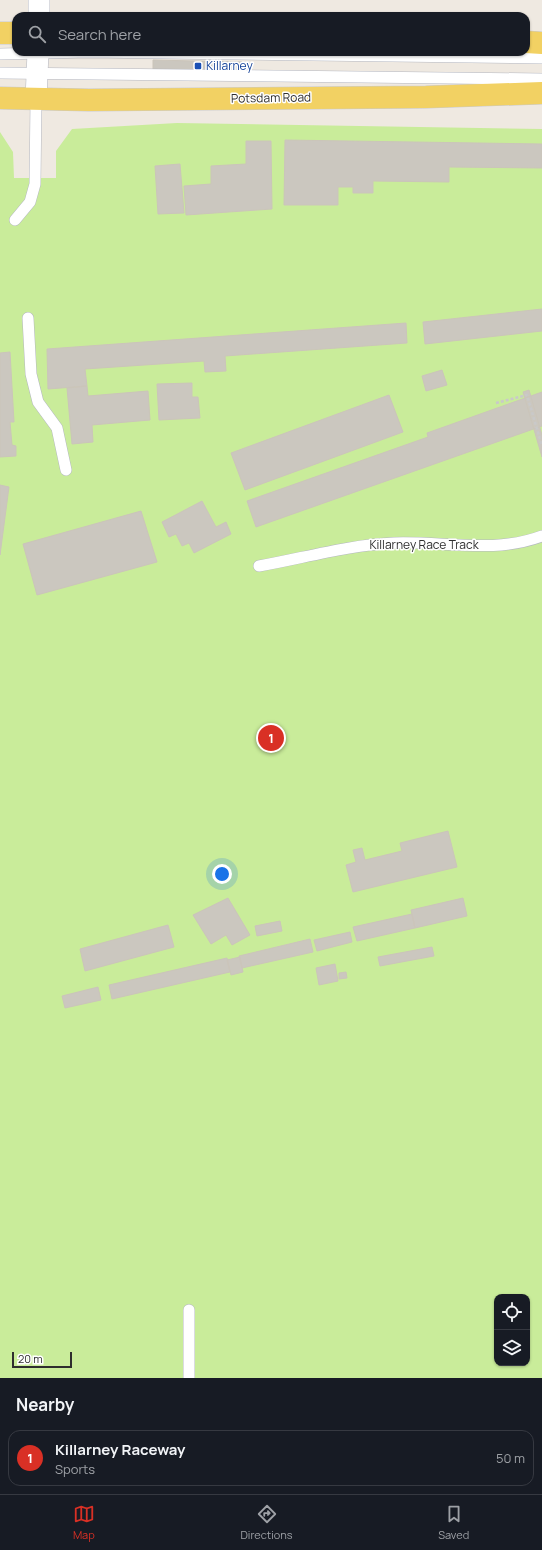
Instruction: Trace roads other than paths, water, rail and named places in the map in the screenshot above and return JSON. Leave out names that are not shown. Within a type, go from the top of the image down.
[{"type":"main road","points":[[0,33],[12,33]]},
{"type":"main road","points":[[530,42],[542,42]]},
{"type":"main road","name":"Potsdam Road","points":[[0,98],[411,97],[542,93]]},
{"type":"street","points":[[39,0],[39,12]]},
{"type":"street","points":[[36,99],[38,56]]},
{"type":"lane","points":[[0,54],[12,54]]},
{"type":"lane","points":[[391,56],[542,58]]},
{"type":"lane","points":[[0,73],[542,79]]},
{"type":"lane","points":[[15,220],[30,202],[35,184],[36,99]]},
{"type":"lane","points":[[28,318],[31,374],[38,402],[58,428],[66,470]]},
{"type":"lane","name":"Killarney Race Track","points":[[259,566],[356,546],[395,543],[499,546],[522,543],[542,536]]},
{"type":"lane","points":[[189,1310],[189,1378]]},
{"type":"place","name":"Killarney","points":[[198,66]]},
{"type":"place","name":"Killarney Raceway","points":[[271,738]]}]
